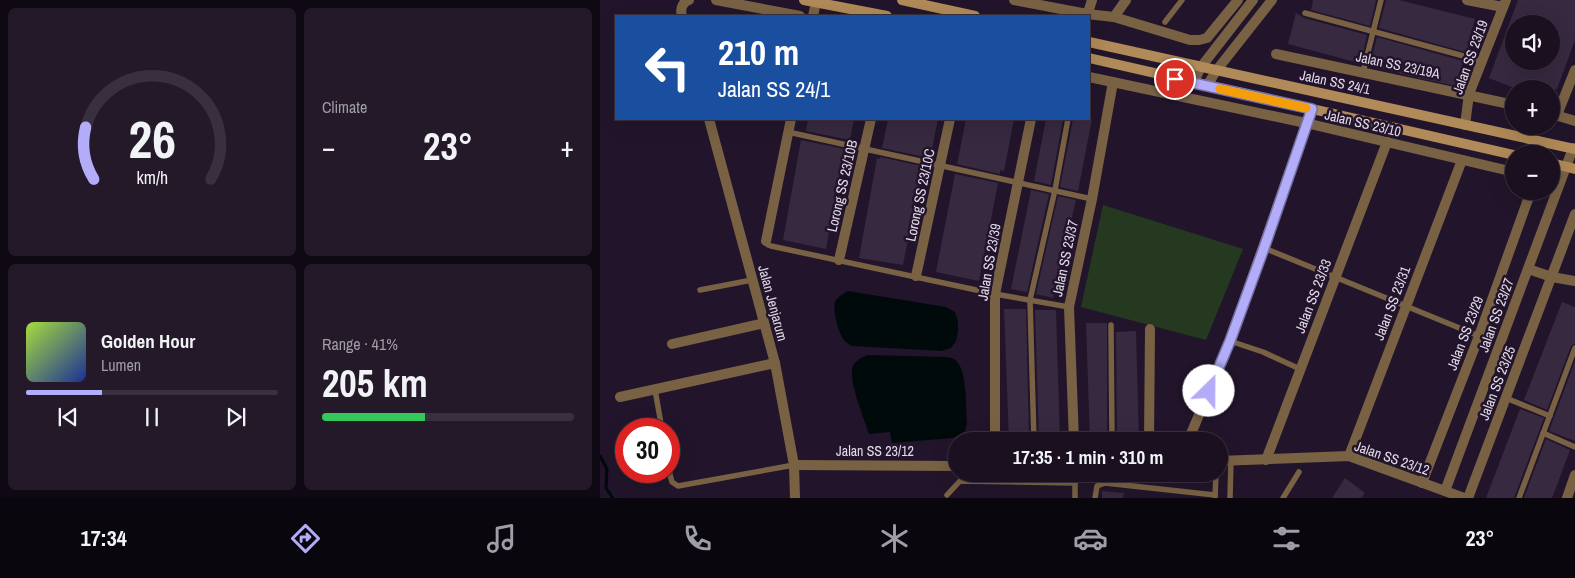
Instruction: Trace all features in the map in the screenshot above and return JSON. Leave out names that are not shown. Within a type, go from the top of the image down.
[{"type":"main road","points":[[804,0],[882,15]]},
{"type":"main road","points":[[902,0],[970,15]]},
{"type":"main road","name":"Jalan SS 24/1","points":[[1090,42],[1574,148]]},
{"type":"main road","points":[[1090,58],[1505,153]]},
{"type":"street","points":[[682,15],[680,12],[682,6],[688,0]]},
{"type":"street","points":[[716,0],[795,15]]},
{"type":"street","points":[[1014,0],[1087,15],[1092,0]]},
{"type":"street","points":[[1114,17],[1126,0]]},
{"type":"street","points":[[1090,15],[1114,17],[1190,40],[1199,40],[1206,38],[1238,0]]},
{"type":"street","points":[[1193,83],[1201,67],[1253,0]]},
{"type":"street","points":[[1207,86],[1216,71],[1272,0]]},
{"type":"street","points":[[1467,0],[1504,4]]},
{"type":"street","points":[[813,15],[816,2]]},
{"type":"street","name":"Jalan SS 23/19","points":[[1465,125],[1469,94],[1504,4]]},
{"type":"street","name":"Jalan SS 23/19A","points":[[1276,54],[1505,103]]},
{"type":"street","points":[[1560,102],[1575,70]]},
{"type":"street","name":"Jalan SS 23/10","points":[[1090,77],[1387,142],[1505,170]]},
{"type":"street","name":"Jalan SS 23/37","points":[[1074,432],[1069,306],[1092,198],[1113,82]]},
{"type":"street","points":[[1192,432],[1230,341],[1312,109]]},
{"type":"street","points":[[1560,117],[1575,121]]},
{"type":"street","name":"Jalan Jenjarum","points":[[709,120],[774,363],[794,464],[795,498]]},
{"type":"street","points":[[766,241],[791,120]]},
{"type":"street","name":"Lorong SS 23/10B","points":[[839,260],[871,120]]},
{"type":"street","name":"Lorong SS 23/10C","points":[[916,276],[950,120]]},
{"type":"street","name":"Jalan SS 23/39","points":[[995,432],[995,294],[1031,120]]},
{"type":"street","name":"Jalan SS 23/33","points":[[1266,460],[1387,142]]},
{"type":"street","name":"Jalan SS 23/27","points":[[1445,491],[1528,269],[1570,168],[1574,148]]},
{"type":"street","name":"Jalan SS 23/31","points":[[1349,456],[1462,160]]},
{"type":"street","name":"Jalan SS 23/29","points":[[1422,483],[1479,336],[1528,200]]},
{"type":"street","points":[[1552,277],[1575,214]]},
{"type":"street","points":[[1528,269],[1552,277],[1575,281]]},
{"type":"street","name":"Jalan SS 23/25","points":[[1468,498],[1552,277]]},
{"type":"street","points":[[672,344],[764,323]]},
{"type":"street","points":[[1149,432],[1150,330]]},
{"type":"street","points":[[620,397],[774,363]]},
{"type":"street","name":"Jalan SS 23/12","points":[[1231,460],[1349,456],[1464,498]]},
{"type":"street","name":"Jalan SS 23/12","points":[[794,464],[948,466]]},
{"type":"street","points":[[1570,495],[1575,475]]},
{"type":"lane","points":[[1166,22],[1182,0]]},
{"type":"lane","points":[[1363,72],[1381,0]]},
{"type":"lane","points":[[1305,13],[1482,61]]},
{"type":"lane","points":[[1034,432],[1030,300],[1055,190],[1068,120]]},
{"type":"lane","points":[[788,132],[1092,198]]},
{"type":"lane","points":[[766,241],[771,246],[995,294],[1069,306]]},
{"type":"lane","points":[[1264,248],[1479,336]]},
{"type":"lane","points":[[700,290],[752,280]]},
{"type":"lane","points":[[1111,325],[1112,432]]},
{"type":"lane","points":[[1230,341],[1263,352],[1300,369]]},
{"type":"lane","points":[[1519,498],[1575,348]]},
{"type":"lane","points":[[656,390],[660,418]]},
{"type":"lane","points":[[1506,398],[1550,416]]},
{"type":"lane","points":[[1543,433],[1575,447]]},
{"type":"lane","points":[[1230,498],[1231,460]]},
{"type":"lane","points":[[674,483],[678,486],[794,464]]},
{"type":"lane","points":[[1283,498],[1299,472]]},
{"type":"lane","points":[[947,495],[959,482]]},
{"type":"lane","points":[[1035,482],[1075,483],[1075,498]]},
{"type":"lane","points":[[1095,498],[1097,486],[1105,483],[1215,496],[1216,482]]},
{"type":"green space","points":[[1103,205],[1243,249],[1206,340],[1081,307]]},
{"type":"shaded area","points":[[848,291],[946,307],[955,312],[958,321],[956,341],[951,348],[941,351],[852,346],[845,342],[840,334],[834,310],[836,300]]},
{"type":"shaded area","points":[[868,355],[948,357],[955,360],[961,368],[965,383],[967,423],[965,431],[948,432],[948,438],[892,443],[890,432],[869,434],[852,380],[853,366],[861,358]]},
{"type":"building","points":[[1313,0],[1376,0],[1370,26],[1311,10]]},
{"type":"building","points":[[1386,0],[1399,0],[1475,19],[1467,49],[1465,52],[1379,28]]},
{"type":"building","points":[[1518,0],[1575,0],[1575,40],[1560,81],[1505,80],[1505,84],[1489,78],[1505,35],[1505,70],[1560,70],[1560,15],[1512,15]]},
{"type":"building","points":[[1296,13],[1304,18],[1367,35],[1361,62],[1288,44]]},
{"type":"building","points":[[1377,37],[1463,61],[1456,86],[1370,65]]},
{"type":"building","points":[[1092,119],[1078,191],[1060,187],[1073,120]]},
{"type":"building","points":[[808,120],[854,120],[850,140],[806,131]]},
{"type":"building","points":[[888,120],[938,120],[930,158],[882,148]]},
{"type":"building","points":[[966,120],[1014,120],[1004,171],[1000,170],[1000,174],[957,164]]},
{"type":"building","points":[[1046,120],[1063,120],[1051,185],[1034,181]]},
{"type":"building","points":[[801,140],[844,149],[826,249],[783,240]]},
{"type":"building","points":[[880,157],[922,166],[903,265],[859,258],[877,158],[880,159]]},
{"type":"building","points":[[955,174],[998,183],[979,281],[936,272]]},
{"type":"building","points":[[1031,190],[1049,194],[1027,292],[1011,289]]},
{"type":"building","points":[[1058,196],[1076,200],[1053,298],[1036,294]]},
{"type":"building","points":[[1562,302],[1575,307],[1575,343],[1571,346],[1547,410],[1524,400]]},
{"type":"building","points":[[1004,309],[1026,309],[1029,432],[1009,432]]},
{"type":"building","points":[[1035,310],[1056,310],[1060,432],[1039,432]]},
{"type":"building","points":[[1086,323],[1107,323],[1107,432],[1090,432]]},
{"type":"building","points":[[1136,331],[1139,432],[1117,432],[1116,332]]},
{"type":"building","points":[[1575,361],[1575,441],[1549,431]]},
{"type":"building","points":[[1520,409],[1544,418],[1514,498],[1486,498]]},
{"type":"building","points":[[1546,439],[1570,450],[1557,485],[1552,498],[1524,498]]},
{"type":"building","points":[[1345,478],[1365,493],[1361,498],[1332,498]]},
{"type":"building","points":[[1102,491],[1124,493],[1123,498],[1102,498]]},
{"type":"waterway","points":[[600,456],[607,469],[606,488],[613,498]]},
{"type":"slow traffic","points":[[1220,89],[1306,108]]},
{"type":"route","points":[[1175,79],[1312,109],[1264,248],[1230,341],[1209,391]]}]
